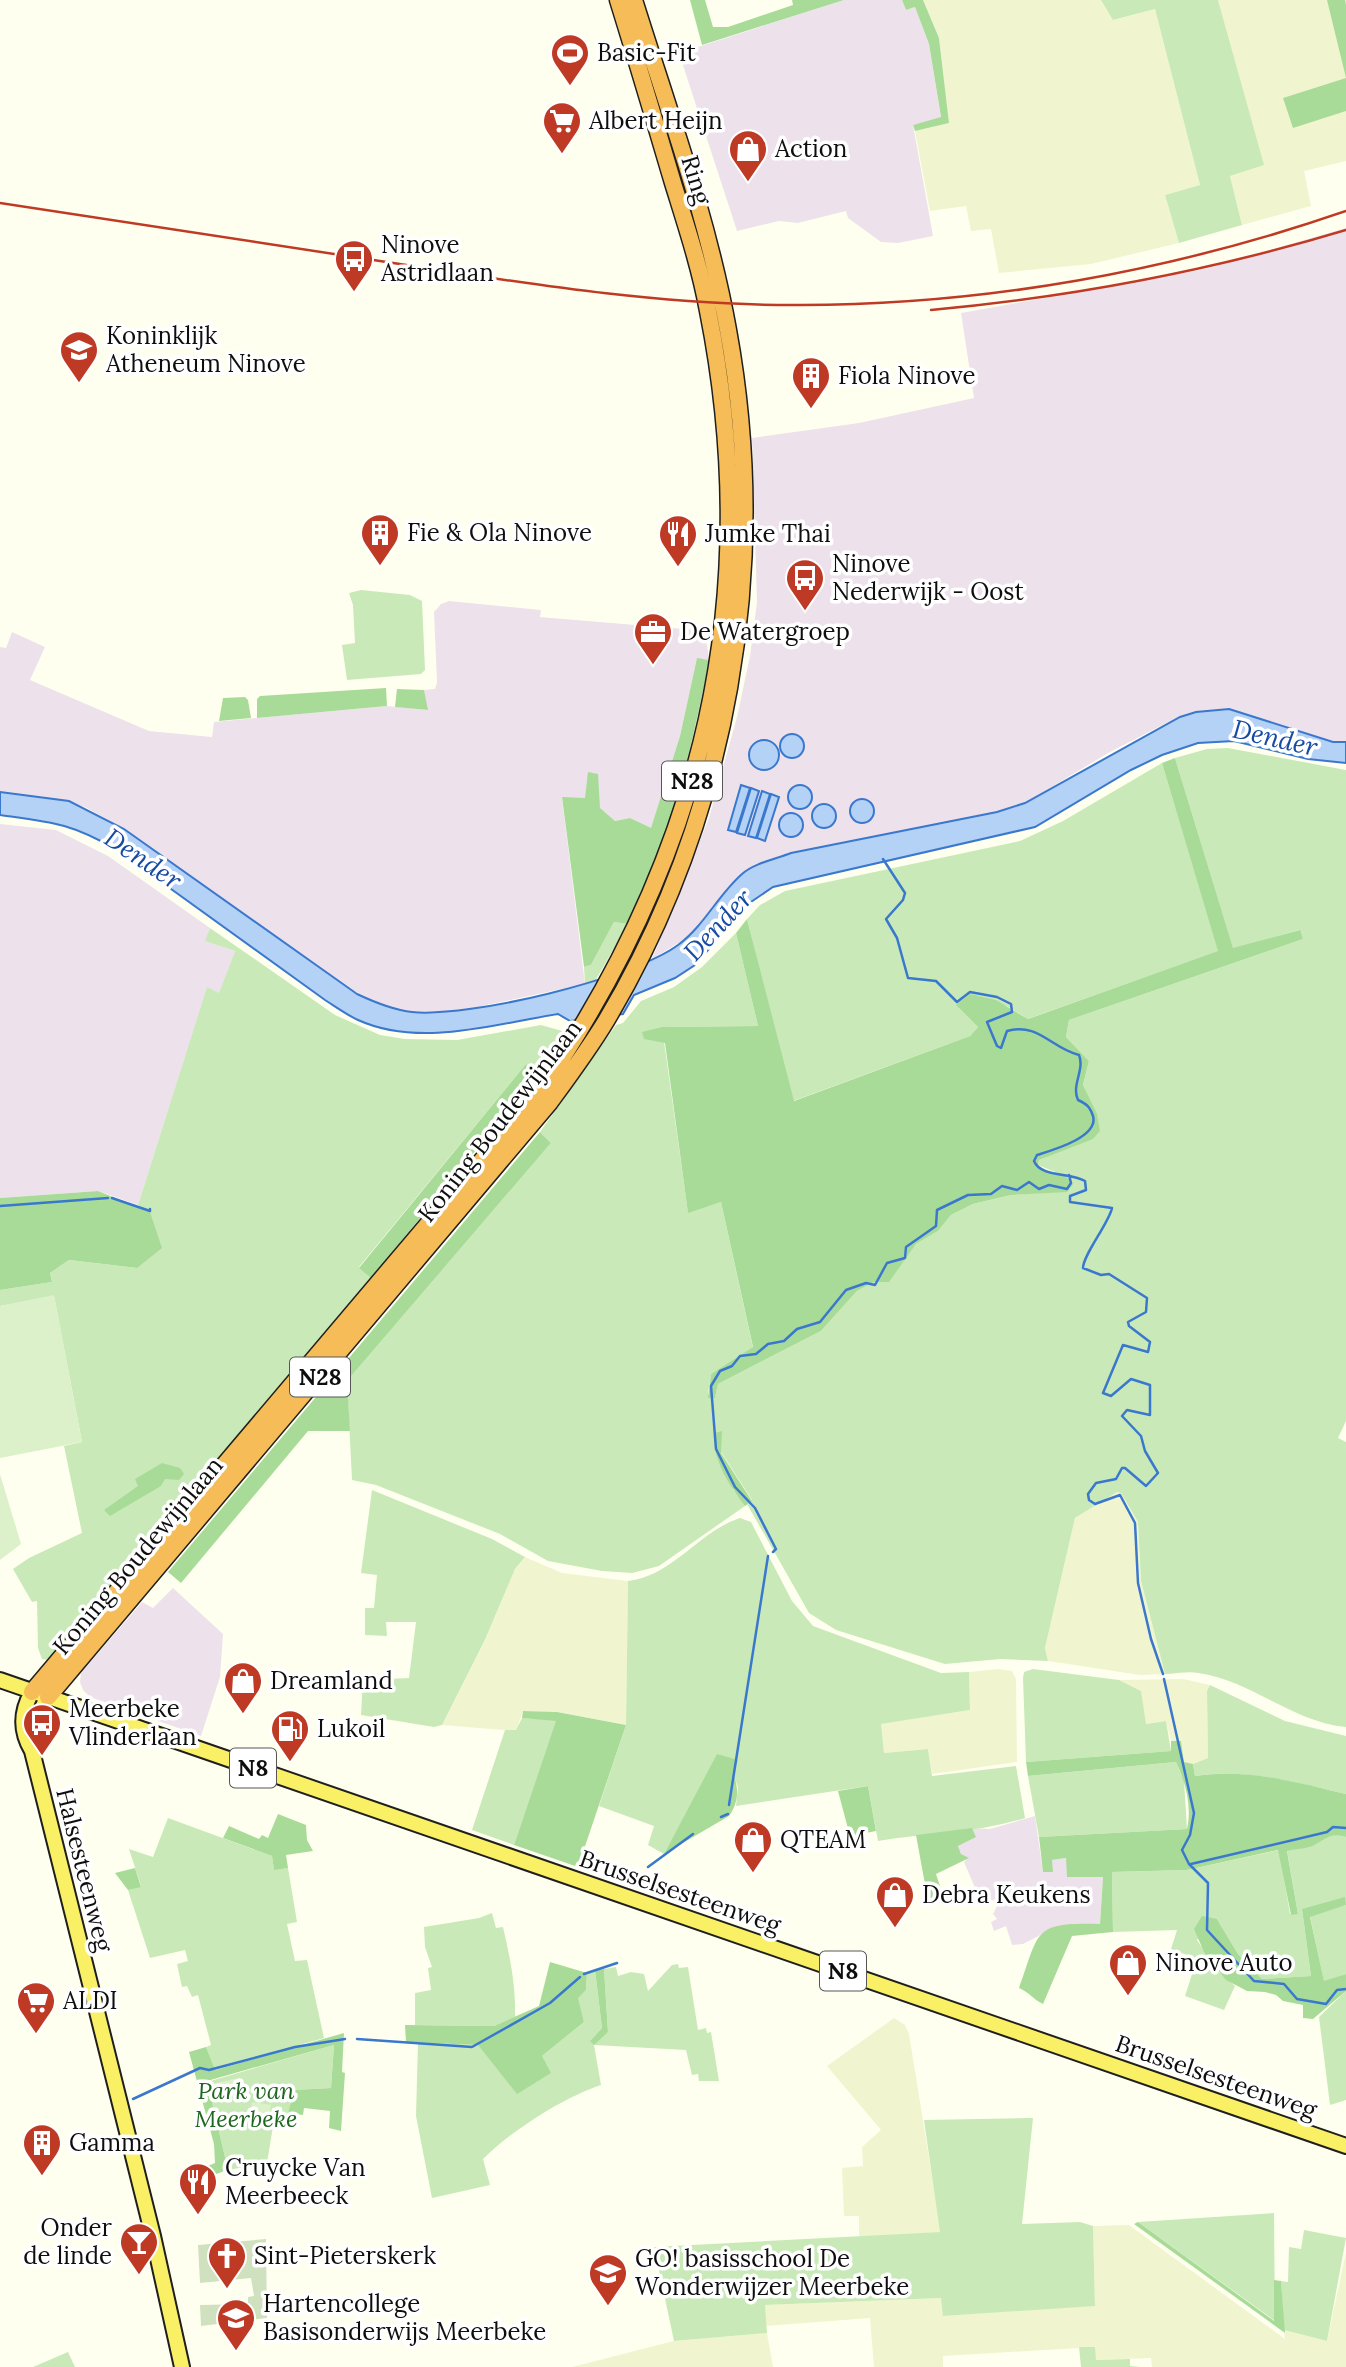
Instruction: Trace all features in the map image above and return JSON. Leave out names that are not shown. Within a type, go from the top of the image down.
[{"type":"highway","name":"Ring","points":[[618,0],[700,273],[721,333]]},
{"type":"highway","name":"Ring","points":[[634,0],[698,208],[721,333]]},
{"type":"highway","name":"Koning Boudewijnlaan","points":[[48,1697],[514,1148],[585,1052],[616,1003],[652,933],[689,845],[702,803],[723,720],[740,622],[744,486],[739,403],[721,333]]},
{"type":"highway","name":"Koning Boudewijnlaan","points":[[32,1692],[492,1150],[566,1053],[634,934],[673,842],[694,776],[718,672],[728,572],[729,520],[721,333]]},
{"type":"main road","name":"Brusselsesteenweg","points":[[0,1680],[1346,2146]]},
{"type":"main road","name":"Halsesteenweg","points":[[32,1692],[24,1706],[22,1721],[32,1751],[153,2236],[181,2367]]},
{"type":"main road","name":"Halsesteenweg","points":[[32,1751],[34,1722],[48,1697]]},
{"type":"shaded area","points":[[844,0],[902,0],[906,10],[915,7],[929,44],[941,118],[913,125],[933,236],[898,243],[881,242],[848,218],[846,211],[798,223],[779,221],[737,231],[679,53]]},
{"type":"shaded area","points":[[1346,228],[1346,742],[1333,742],[1229,709],[1196,712],[1178,717],[1108,753],[1025,803],[997,812],[791,853],[743,873],[688,937],[652,959],[709,818],[737,717],[750,656],[757,602],[752,438],[859,423],[974,398],[961,313],[1205,269]]},
{"type":"shaded area","points":[[449,601],[541,610],[540,617],[696,630],[703,634],[707,644],[709,660],[697,659],[680,736],[651,829],[630,818],[615,821],[585,798],[562,798],[585,984],[459,1011],[411,1012],[392,1008],[371,1001],[342,984],[124,829],[87,808],[69,801],[0,792],[0,647],[6,648],[12,632],[45,647],[30,680],[149,731],[212,737],[214,722],[387,706],[427,710],[424,690],[435,689],[437,682],[434,612],[441,604]]},
{"type":"shaded area","points":[[0,824],[56,830],[108,856],[210,928],[206,941],[235,951],[219,994],[207,988],[138,1205],[98,1191],[0,1198]]},
{"type":"shaded area","points":[[173,1588],[223,1634],[220,1677],[201,1736],[90,1697],[80,1682],[81,1673],[142,1602],[153,1608]]},
{"type":"shaded area","points":[[1035,1816],[1043,1872],[1051,1860],[1067,1858],[1091,1876],[1103,1877],[1100,1924],[1058,1926],[1023,1944],[1012,1945],[1006,1926],[994,1931],[991,1922],[997,1919],[993,1914],[997,1906],[993,1900],[982,1904],[964,1862],[968,1858],[961,1854],[958,1846],[975,1837],[972,1828],[990,1829]]},
{"type":"green space","points":[[690,0],[705,0],[713,27],[728,27],[793,5],[792,0],[844,0],[702,45]]},
{"type":"green space","points":[[902,0],[923,0],[939,38],[949,123],[915,131],[913,125],[941,117],[929,44],[915,7],[906,10]]},
{"type":"green space","points":[[923,0],[1101,0],[1114,20],[1155,9],[1200,185],[1165,195],[1179,243],[1091,264],[999,273],[991,229],[971,231],[966,206],[930,211],[915,131],[949,123],[939,38]]},
{"type":"green space","points":[[1101,0],[1218,0],[1264,165],[1230,176],[1242,225],[1179,243],[1165,195],[1200,185],[1155,9],[1113,20]]},
{"type":"green space","points":[[1218,0],[1346,0],[1346,161],[1304,171],[1311,206],[1242,225],[1230,176],[1263,165]]},
{"type":"green space","points":[[1327,0],[1345,0],[1346,78]]},
{"type":"green space","points":[[1346,78],[1346,111],[1293,128],[1283,98]]},
{"type":"green space","points":[[361,590],[410,595],[422,601],[425,670],[421,674],[347,680],[342,645],[355,643],[353,605],[349,593]]},
{"type":"green space","points":[[697,658],[709,660],[678,795],[656,860],[628,924],[614,922],[591,965],[584,967],[562,797],[585,798],[588,772],[598,774],[600,808],[615,821],[630,818],[651,828],[680,736]]},
{"type":"green space","points":[[386,688],[387,706],[257,718],[257,699],[260,696]]},
{"type":"green space","points":[[397,689],[424,690],[428,710],[395,707]]},
{"type":"green space","points":[[245,697],[251,718],[219,721],[223,698]]},
{"type":"green space","points":[[1228,748],[1346,770],[1346,1421],[1338,1438],[1346,1442],[1346,1727],[1326,1724],[1289,1710],[1217,1677],[1194,1672],[1165,1674],[1141,1581],[1138,1522],[1121,1493],[1117,1492],[1075,1518],[1045,1648],[1048,1661],[1000,1659],[945,1664],[836,1630],[809,1613],[747,1504],[752,1500],[721,1452],[714,1433],[733,1490],[745,1506],[659,1566],[632,1573],[602,1571],[548,1561],[500,1534],[376,1485],[352,1480],[347,1381],[551,1143],[540,1132],[616,1025],[623,1023],[641,1001],[674,987],[702,967],[736,933],[758,1026],[662,1027],[688,1212],[721,1202],[753,1348],[711,1374],[708,1394],[715,1397],[718,1384],[821,1331],[857,1291],[874,1282],[916,1244],[938,1231],[951,1215],[973,1204],[1011,1195],[1067,1191],[1060,1174],[1038,1165],[1039,1160],[1057,1152],[1089,1099],[1083,1085],[1089,1061],[1066,1037],[1069,1020],[1303,939],[1299,930],[1233,949],[1175,758],[1207,749]]},
{"type":"green space","points":[[1175,758],[1233,948],[1300,930],[1303,939],[1069,1020],[1066,1037],[1089,1061],[1083,1085],[1097,1114],[1100,1131],[1093,1139],[1039,1160],[1038,1165],[1042,1168],[1070,1180],[1073,1184],[1067,1192],[1011,1195],[973,1204],[951,1215],[938,1231],[916,1244],[889,1282],[874,1282],[857,1291],[821,1331],[718,1384],[715,1398],[708,1398],[711,1374],[753,1347],[721,1202],[688,1213],[665,1043],[644,1039],[642,1032],[662,1027],[758,1026],[736,933],[747,919],[794,1101],[970,1036],[978,1027],[956,1005],[970,994],[996,1000],[1028,1019],[1218,951],[1162,763]]},
{"type":"green space","points":[[1162,763],[1219,951],[1028,1019],[1007,1006],[959,1008],[978,1027],[970,1036],[793,1101],[747,919],[760,905],[785,891],[1020,841],[1063,821]]},
{"type":"green space","points":[[614,922],[628,924],[594,983],[585,984],[584,967],[591,965]]},
{"type":"green space","points":[[210,928],[335,1015],[380,1035],[405,1039],[457,1040],[541,1025],[566,1032],[540,1072],[526,1064],[359,1267],[371,1278],[48,1660],[42,1659],[38,1648],[37,1601],[32,1602],[13,1569],[29,1558],[82,1533],[64,1446],[82,1442],[54,1296],[0,1306],[0,1290],[52,1282],[50,1273],[69,1260],[137,1268],[150,1212],[138,1205],[207,987],[219,993],[235,951],[205,941]]},
{"type":"green space","points":[[526,1064],[540,1072],[371,1278],[359,1268]]},
{"type":"green space","points":[[540,1132],[551,1143],[347,1381],[350,1431],[308,1431],[181,1583],[168,1572]]},
{"type":"green space","points":[[98,1191],[150,1212],[162,1248],[137,1268],[69,1260],[50,1273],[52,1282],[0,1290],[0,1198]]},
{"type":"green space","points":[[54,1295],[82,1442],[0,1458],[0,1306]]},
{"type":"green space","points":[[722,1431],[721,1453],[752,1501],[745,1506],[719,1462],[714,1433]]},
{"type":"green space","points":[[162,1463],[180,1468],[184,1474],[179,1480],[165,1479],[161,1486],[110,1516],[104,1510],[138,1486],[135,1479]]},
{"type":"green space","points":[[0,1474],[21,1544],[0,1560]]},
{"type":"green space","points":[[372,1490],[492,1539],[525,1557],[515,1569],[485,1640],[442,1725],[434,1727],[361,1715],[363,1680],[409,1678],[416,1622],[386,1622],[387,1636],[365,1635],[365,1608],[374,1608],[377,1575],[361,1573]]},
{"type":"green space","points":[[1117,1492],[1121,1493],[1138,1522],[1141,1581],[1165,1674],[1140,1675],[1048,1661],[1045,1648],[1075,1518]]},
{"type":"green space","points":[[740,1518],[751,1522],[792,1601],[813,1626],[941,1673],[969,1672],[970,1710],[881,1724],[884,1753],[928,1749],[932,1776],[1016,1766],[1025,1818],[971,1830],[878,1841],[868,1786],[736,1806],[738,1787],[733,1773],[718,1754],[664,1854],[648,1845],[654,1826],[599,1806],[626,1725],[628,1581],[659,1571],[725,1524]]},
{"type":"green space","points":[[525,1557],[562,1573],[628,1581],[626,1725],[557,1712],[523,1711],[516,1731],[442,1725],[485,1641],[514,1571]]},
{"type":"green space","points":[[998,1669],[1012,1671],[1016,1679],[1017,1762],[932,1774],[928,1749],[884,1753],[880,1724],[970,1710],[969,1672]]},
{"type":"green space","points":[[1033,1669],[1119,1680],[1141,1691],[1146,1724],[1166,1721],[1171,1751],[1026,1762],[1023,1678],[1024,1672]]},
{"type":"green space","points":[[1183,1679],[1210,1685],[1207,1691],[1208,1758],[1193,1764],[1184,1762],[1181,1742],[1171,1741],[1166,1721],[1145,1724],[1141,1691],[1119,1680]]},
{"type":"green space","points":[[1210,1685],[1285,1721],[1346,1736],[1346,1794],[1252,1775],[1195,1776],[1193,1764],[1208,1758],[1207,1691]]},
{"type":"green space","points":[[523,1711],[557,1712],[626,1725],[578,1867],[514,1845],[556,1721],[522,1718]]},
{"type":"green space","points":[[522,1718],[557,1720],[514,1845],[472,1830],[505,1730],[516,1730]]},
{"type":"green space","points":[[1171,1741],[1181,1741],[1184,1762],[1193,1764],[1195,1776],[1252,1775],[1346,1794],[1346,1837],[1335,1835],[1310,1847],[1287,1851],[1298,1914],[1291,1915],[1278,1850],[1187,1870],[1112,1872],[1113,1932],[1072,1936],[1043,2004],[1019,1988],[1036,1942],[1050,1928],[1100,1924],[1103,1877],[1067,1877],[1066,1858],[1052,1860],[1053,1872],[1043,1872],[1039,1837],[1187,1829],[1188,1804],[1183,1778],[1176,1762],[1028,1776],[1026,1762],[1171,1751]]},
{"type":"green space","points":[[717,1754],[738,1760],[733,1773],[737,1795],[732,1811],[729,1816],[664,1854]]},
{"type":"green space","points":[[1176,1762],[1184,1781],[1187,1829],[1039,1837],[1028,1776]]},
{"type":"green space","points":[[868,1786],[876,1831],[850,1836],[838,1791]]},
{"type":"green space","points":[[278,1814],[306,1825],[307,1840],[313,1851],[286,1855],[288,1868],[274,1870],[272,1856],[223,1838],[229,1826],[259,1839],[262,1835],[268,1838]]},
{"type":"green space","points":[[168,1818],[272,1856],[274,1869],[288,1868],[297,1922],[287,1924],[295,1961],[307,1960],[324,2038],[214,2070],[206,2047],[211,2045],[198,1995],[192,1997],[187,1986],[182,1987],[177,1964],[188,1961],[185,1950],[150,1958],[128,1890],[141,1886],[129,1849],[153,1857]]},
{"type":"green space","points":[[972,1828],[976,1837],[958,1846],[961,1854],[969,1858],[936,1874],[945,1901],[929,1906],[916,1835]]},
{"type":"green space","points":[[1337,1834],[1346,1837],[1346,1905],[1302,1909],[1311,1976],[1262,1979],[1238,1954],[1217,1919],[1197,1940],[1217,1970],[1235,1986],[1224,2010],[1185,1996],[1197,1959],[1171,1949],[1177,1930],[1113,1932],[1112,1872],[1187,1870],[1279,1850],[1290,1914],[1298,1914],[1287,1850],[1310,1847],[1324,1837]]},
{"type":"green space","points":[[135,1868],[141,1887],[128,1890],[115,1873]]},
{"type":"green space","points":[[1345,1897],[1346,1905],[1310,1917],[1324,1981],[1346,1974],[1346,1991],[1313,2019],[1303,2018],[1303,2005],[1283,2001],[1276,1995],[1265,1992],[1247,1991],[1226,1980],[1204,1952],[1194,1929],[1202,1916],[1217,1919],[1238,1954],[1262,1979],[1311,1976],[1302,1909]]},
{"type":"green space","points":[[1346,1905],[1346,1974],[1324,1982],[1310,1916]]},
{"type":"green space","points":[[492,1913],[496,1928],[503,1927],[506,1938],[515,2017],[494,2026],[415,2025],[415,1993],[431,1990],[428,1968],[432,1967],[425,1947],[424,1927],[479,1918]]},
{"type":"green space","points":[[550,1962],[587,1973],[586,1990],[578,1998],[584,2022],[542,2056],[551,2073],[517,2094],[478,2045],[406,2042],[405,2025],[494,2026],[539,2006]]},
{"type":"green space","points":[[678,1964],[679,1968],[688,1967],[698,2030],[706,2028],[707,2033],[711,2032],[719,2081],[699,2081],[698,2074],[692,2075],[686,2050],[594,2045],[601,2085],[555,2106],[495,2148],[483,2159],[490,2185],[432,2198],[416,2116],[418,2042],[478,2045],[542,2056],[584,2022],[577,1997],[586,1990],[587,1973],[595,1970],[602,2028],[590,2041],[608,2032],[604,1969],[616,1967],[618,1976],[631,1972],[644,1974],[648,1991],[672,1965]]},
{"type":"green space","points":[[604,1969],[608,2032],[594,2045],[590,2041],[602,2028],[595,1970]]},
{"type":"green space","points":[[1346,1991],[1346,2100],[1330,2105],[1319,2017]]},
{"type":"green space","points":[[894,2018],[905,2025],[909,2034],[941,2232],[859,2237],[859,2216],[844,2216],[842,2168],[863,2166],[862,2147],[881,2130],[827,2066]]},
{"type":"green space","points":[[344,2033],[342,2072],[345,2073],[341,2131],[329,2128],[330,2111],[304,2108],[303,2115],[288,2113],[294,2090],[331,2088],[334,2045],[207,2081],[228,2170],[189,2183],[186,2175],[215,2163],[214,2144],[189,2052],[206,2047],[215,2070]]},
{"type":"green space","name":"Park van Meerbeke","points":[[334,2045],[331,2088],[294,2090],[286,2122],[274,2120],[267,2163],[228,2170],[207,2082]]},
{"type":"green space","points":[[239,2078],[242,2092],[215,2098],[212,2084]]},
{"type":"green space","points":[[252,2102],[271,2105],[268,2121],[249,2118]]},
{"type":"green space","points":[[1033,2118],[1022,2224],[1080,2222],[1093,2226],[1095,2306],[943,2316],[941,2298],[765,2305],[767,2333],[674,2341],[654,2247],[940,2232],[924,2120]]},
{"type":"green space","points":[[1274,2213],[1275,2321],[1138,2222]]},
{"type":"green space","points":[[1138,2222],[1274,2321],[1274,2280],[1281,2281],[1285,2333],[1134,2224]]},
{"type":"green space","points":[[1129,2225],[1285,2339],[1284,2330],[1327,2341],[1346,2252],[1346,2367],[1152,2367],[1151,2358],[1095,2360],[1094,2347],[943,2356],[943,2367],[874,2367],[870,2318],[765,2326],[764,2305],[942,2298],[944,2316],[1095,2305],[1093,2226]]},
{"type":"green space","points":[[1304,2230],[1346,2238],[1327,2341],[1284,2330],[1281,2281],[1288,2282],[1289,2247],[1301,2249]]},
{"type":"green space","points":[[266,2239],[267,2318],[201,2326],[200,2305],[248,2304],[248,2297],[254,2296],[251,2278],[200,2283],[198,2245]]},
{"type":"green space","points":[[767,2333],[773,2367],[572,2367],[674,2341]]},
{"type":"green space","points":[[1079,2347],[1095,2347],[1096,2360],[1130,2359],[1130,2366],[1141,2367],[1081,2367]]},
{"type":"green space","points":[[68,2352],[75,2367],[33,2367]]},
{"type":"water","name":"Dender","points":[[1229,709],[1333,742],[1346,742],[1346,763],[1308,759],[1234,741],[1198,743],[1162,755],[1131,770],[1035,827],[773,887],[748,904],[695,965],[675,978],[634,995],[623,1014],[570,1021],[558,1014],[458,1031],[407,1032],[358,1020],[325,1000],[117,850],[86,834],[60,825],[0,815],[0,792],[69,801],[124,829],[357,994],[398,1009],[438,1012],[509,1002],[589,983],[625,971],[678,945],[696,929],[733,882],[759,864],[791,853],[997,812],[1025,803],[1180,717],[1196,712]]},
{"type":"water","points":[[792,734],[800,738],[804,746],[800,754],[792,758],[784,754],[780,746],[784,738]]},
{"type":"water","points":[[764,740],[775,744],[779,755],[775,766],[764,770],[753,766],[749,755],[753,744]]},
{"type":"water","points":[[741,785],[750,788],[736,832],[728,830]]},
{"type":"water","points":[[800,785],[808,789],[812,797],[808,805],[800,809],[792,805],[788,797],[792,789]]},
{"type":"water","points":[[751,788],[759,791],[745,835],[737,833]]},
{"type":"water","points":[[762,791],[770,794],[756,838],[748,836]]},
{"type":"water","points":[[771,794],[779,797],[765,841],[757,838]]},
{"type":"water","points":[[862,799],[870,803],[874,811],[870,819],[862,823],[854,819],[850,811],[854,803]]},
{"type":"water","points":[[824,804],[832,808],[836,816],[832,824],[824,828],[816,824],[812,816],[816,808]]},
{"type":"water","points":[[791,813],[799,817],[803,825],[799,833],[791,837],[783,833],[779,825],[783,817]]},
{"type":"waterway","points":[[883,859],[905,893],[903,900],[886,919],[897,938],[908,978],[936,981],[957,1002],[970,992],[997,997],[1011,1004],[1012,1012],[987,1022],[997,1046],[1001,1048],[1007,1031],[1018,1029],[1036,1033],[1079,1055],[1076,1094],[1078,1100],[1091,1110],[1093,1124],[1073,1142],[1037,1155],[1034,1161],[1043,1170],[1085,1181],[1086,1190],[1070,1196],[1070,1202],[1112,1208],[1083,1268],[1101,1275],[1109,1274],[1147,1298],[1146,1312],[1128,1322],[1129,1326],[1150,1342],[1148,1352],[1123,1345],[1103,1393],[1111,1396],[1131,1379],[1150,1385],[1150,1415],[1127,1410],[1122,1416],[1141,1436],[1145,1451],[1158,1473],[1146,1486],[1122,1468],[1116,1479],[1096,1483],[1088,1494],[1089,1500],[1095,1504],[1120,1495],[1135,1523],[1138,1583],[1151,1639],[1163,1674]]},
{"type":"waterway","points":[[773,1552],[776,1549],[755,1508],[735,1487],[716,1449],[711,1386],[720,1371],[732,1366],[740,1356],[756,1354],[768,1344],[784,1341],[797,1329],[820,1322],[846,1290],[866,1283],[875,1285],[887,1263],[905,1258],[906,1247],[936,1226],[937,1210],[968,1195],[991,1194],[1002,1186],[1017,1190],[1029,1182],[1039,1189],[1049,1185],[1067,1189],[1071,1183],[1069,1175]]},
{"type":"waterway","points":[[0,1206],[108,1198]]},
{"type":"waterway","points":[[112,1198],[150,1209]]},
{"type":"waterway","points":[[729,1805],[768,1556]]},
{"type":"waterway","points":[[1164,1679],[1194,1813],[1190,1835],[1182,1850],[1189,1864],[1208,1883],[1207,1930],[1254,1981],[1284,1984],[1297,1999],[1326,2004],[1337,1990],[1346,1989]]},
{"type":"waterway","points":[[721,1817],[728,1814]]},
{"type":"waterway","points":[[1191,1864],[1327,1832],[1333,1827],[1346,1828]]},
{"type":"waterway","points":[[648,1867],[693,1834]]},
{"type":"waterway","points":[[584,1974],[617,1963]]},
{"type":"waterway","points":[[357,2039],[472,2047],[550,2003],[580,1977]]},
{"type":"waterway","points":[[133,2099],[200,2068],[209,2070],[295,2047],[345,2039]]},
{"type":"railway","points":[[0,203],[546,286],[699,302],[801,305],[940,299],[1078,281],[1213,251],[1346,211]]},
{"type":"railway","points":[[931,310],[1036,298],[1192,270],[1346,230]]},
{"type":"place","name":"Basic-Fit","points":[[570,87]]},
{"type":"place","name":"Albert Heijn","points":[[562,155]]},
{"type":"place","name":"Action","points":[[748,183]]},
{"type":"place","name":"Ninove Astridlaan","points":[[354,293]]},
{"type":"place","name":"Koninklijk Atheneum Ninove","points":[[79,384]]},
{"type":"place","name":"Fiola Ninove","points":[[811,410]]},
{"type":"place","name":"Fie & Ola Ninove","points":[[380,567]]},
{"type":"place","name":"Jumke Thai","points":[[678,568]]},
{"type":"place","name":"Ninove Nederwijk - Oost","points":[[805,612]]},
{"type":"place","name":"De Watergroep","points":[[653,666]]},
{"type":"place","name":"Dreamland","points":[[243,1715]]},
{"type":"place","name":"Meerbeke Vlinderlaan","points":[[42,1757]]},
{"type":"place","name":"Lukoil","points":[[290,1763]]},
{"type":"place","name":"QTEAM","points":[[753,1874]]},
{"type":"place","name":"Debra Keukens","points":[[895,1929]]},
{"type":"place","name":"Ninove Auto","points":[[1128,1997]]},
{"type":"place","name":"ALDI","points":[[36,2035]]},
{"type":"place","name":"Gamma","points":[[42,2177]]},
{"type":"place","name":"Cruycke Van Meerbeeck","points":[[198,2216]]},
{"type":"place","name":"Onder de linde","points":[[139,2276]]},
{"type":"place","name":"Sint-Pieterskerk","points":[[227,2290]]},
{"type":"place","name":"GO! basisschool De Wonderwijzer Meerbeke","points":[[608,2307]]},
{"type":"place","name":"Hartencollege Basisonderwijs Meerbeke","points":[[236,2352]]}]
